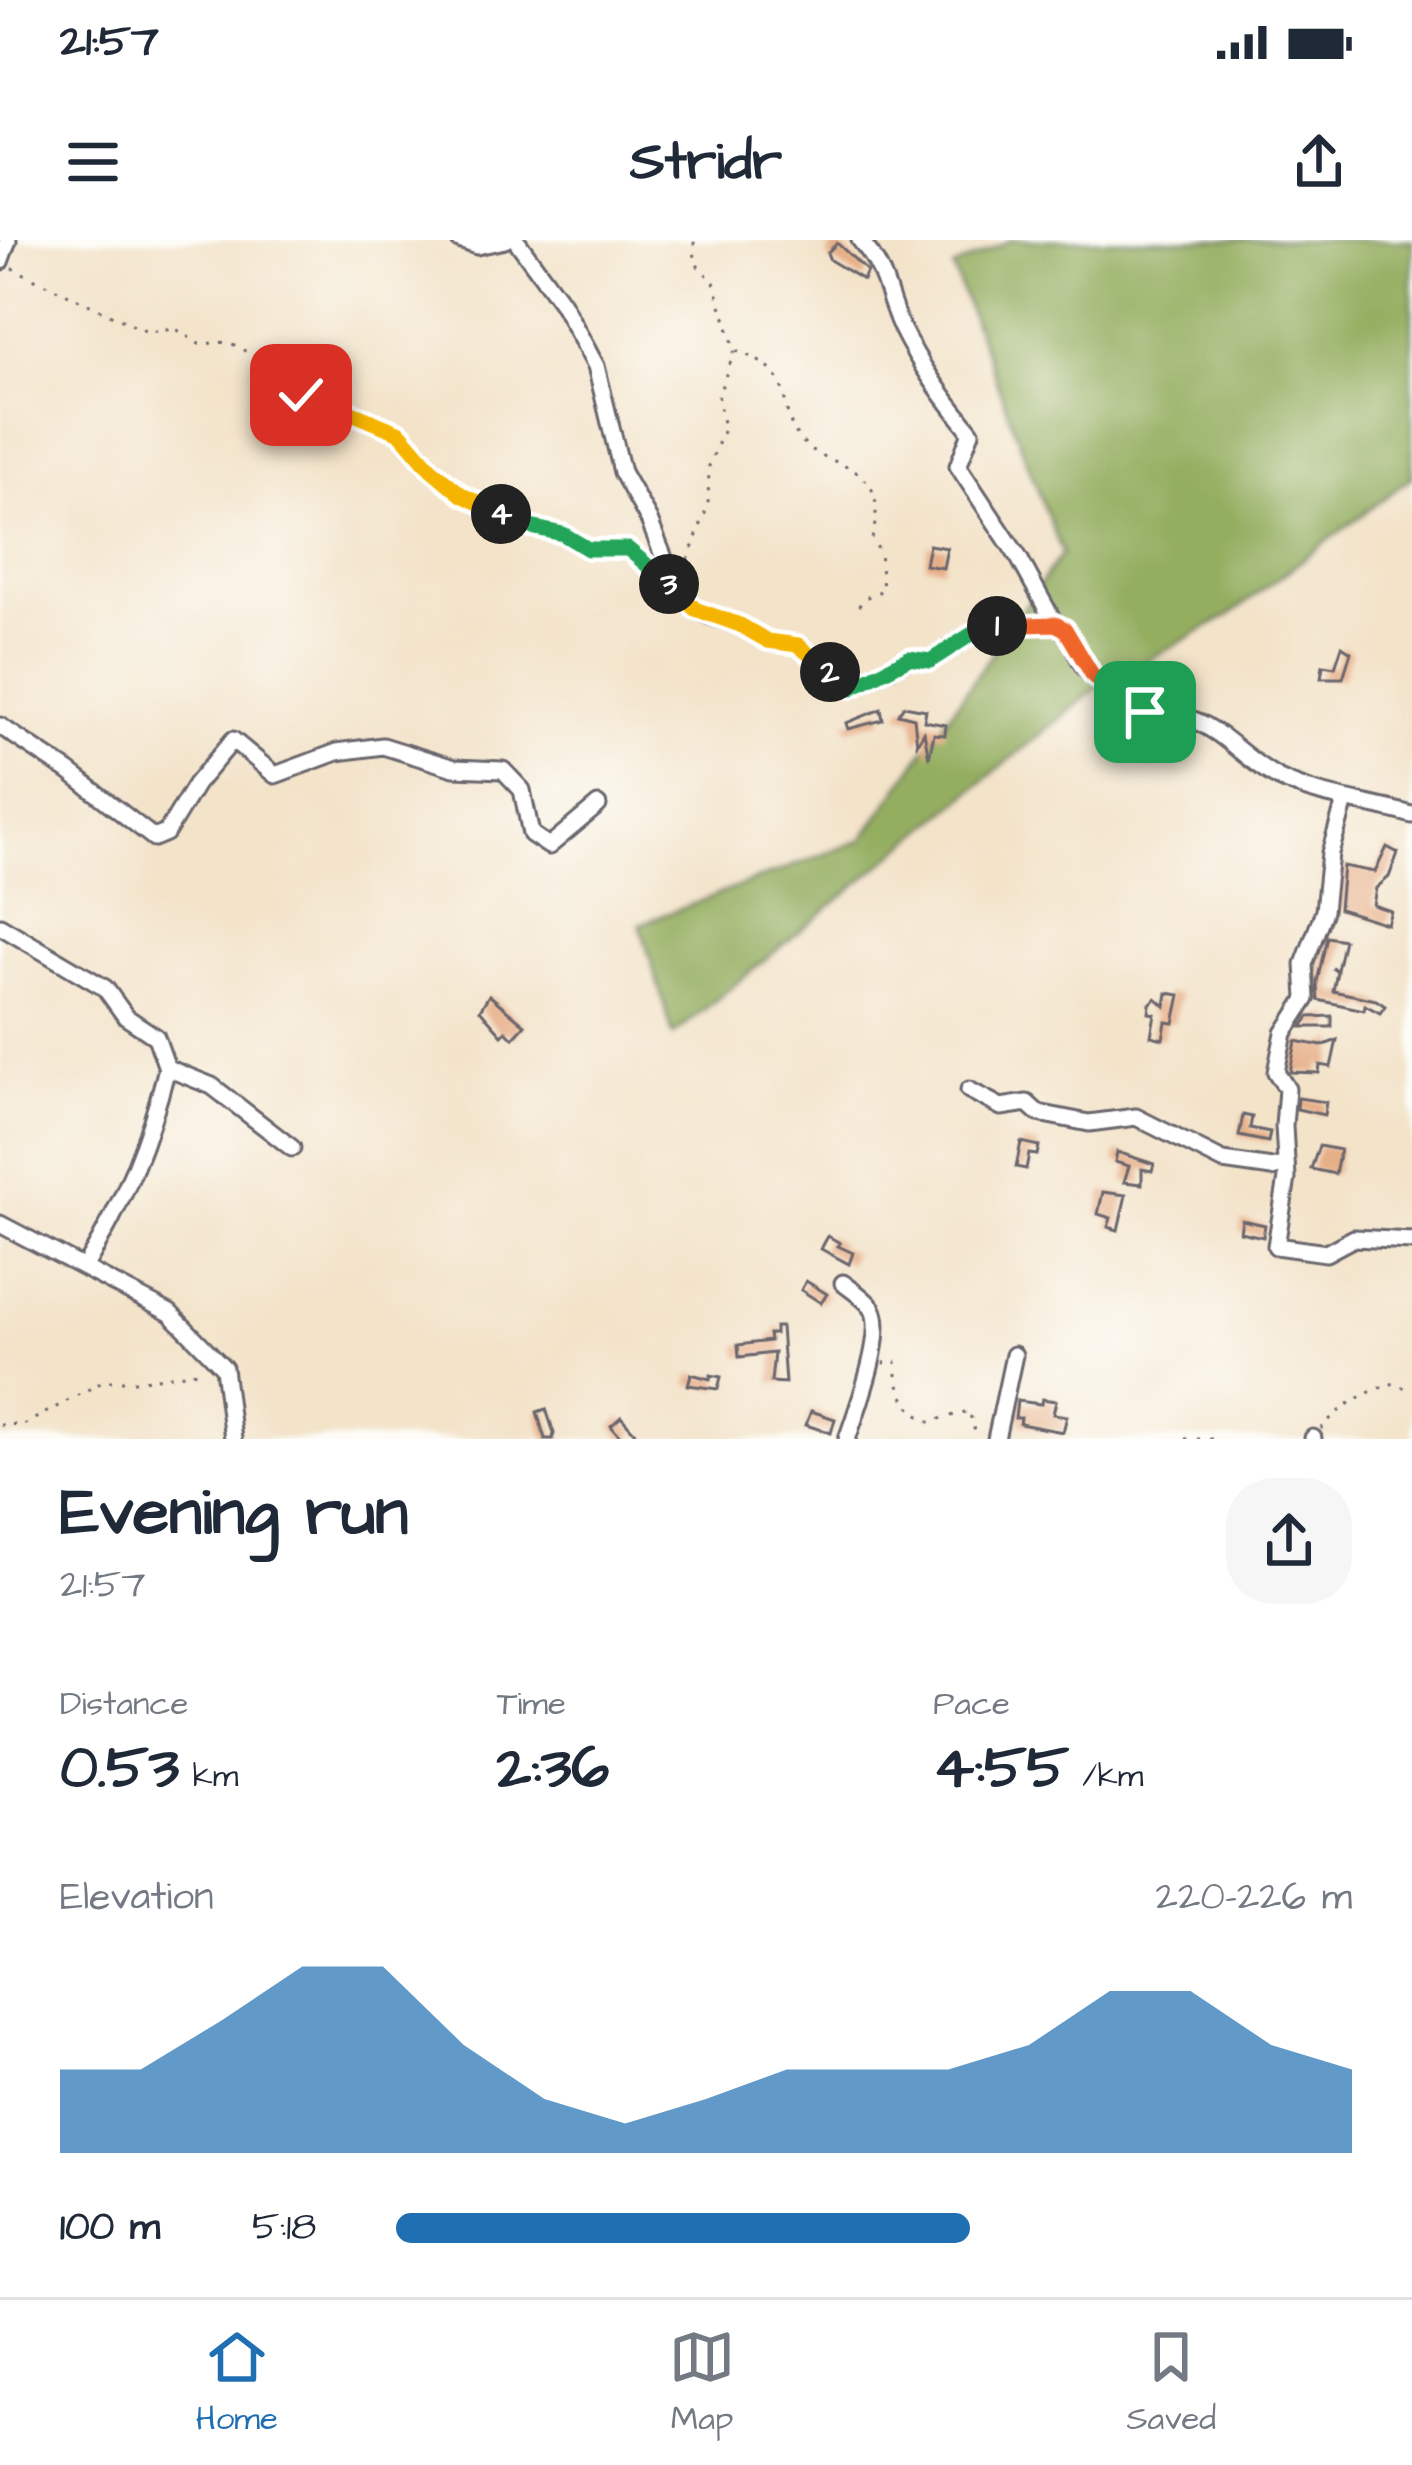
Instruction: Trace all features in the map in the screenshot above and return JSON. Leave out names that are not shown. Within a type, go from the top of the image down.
[{"type":"street","points":[[0,262],[8,240]]},
{"type":"street","points":[[459,240],[477,245],[505,240]]},
{"type":"street","points":[[516,240],[562,303],[596,366],[622,472],[649,520],[677,591],[695,609],[768,641],[798,645],[851,688],[909,658],[930,661],[975,632],[1055,624],[1065,629],[1093,676],[1129,706],[1180,714],[1208,726],[1258,767],[1285,781],[1412,815]]},
{"type":"street","points":[[860,240],[875,248],[898,321],[926,374],[971,432],[958,466],[1019,558],[1055,624]]},
{"type":"street","points":[[0,726],[68,771],[154,838],[166,833],[196,784],[232,740],[275,775],[337,752],[383,746],[454,768],[503,770],[522,790],[531,834],[549,845],[598,805]]},
{"type":"street","points":[[1346,801],[1330,853],[1324,911],[1304,964],[1306,999],[1284,1033],[1276,1072],[1287,1089],[1286,1164],[1276,1246],[1326,1252],[1354,1238],[1412,1241]]},
{"type":"street","points":[[0,926],[105,988],[126,1017],[156,1037],[167,1068],[149,1138],[121,1208],[86,1267]]},
{"type":"street","points":[[167,1068],[212,1087],[292,1148]]},
{"type":"street","points":[[969,1090],[1001,1107],[1027,1103],[1039,1113],[1090,1123],[1136,1117],[1223,1161],[1272,1168],[1286,1164]]},
{"type":"street","points":[[0,1224],[170,1313],[224,1368],[233,1439]]},
{"type":"street","points":[[843,1282],[872,1309],[877,1325],[847,1439]]},
{"type":"street","points":[[996,1439],[1013,1354]]},
{"type":"path","points":[[0,262],[147,332],[176,329],[199,344],[229,342],[254,356],[269,376],[301,395],[324,399],[400,433],[462,495],[526,526],[563,534],[588,549],[628,549],[677,591],[708,505],[709,466],[724,429],[718,396],[734,350],[714,282],[695,263],[694,240]]},
{"type":"path","points":[[734,350],[768,365],[786,392],[789,421],[802,442],[859,473],[873,491],[872,538],[880,552],[883,590],[865,598],[854,612]]},
{"type":"path","points":[[869,1364],[896,1362],[898,1389],[909,1408],[929,1422],[969,1411],[977,1439]]},
{"type":"path","points":[[0,1426],[25,1424],[104,1381],[224,1368]]},
{"type":"path","points":[[1313,1438],[1333,1414],[1374,1389],[1395,1383],[1412,1392]]},
{"type":"path","points":[[1185,1439],[1216,1439]]},
{"type":"green space","points":[[1011,240],[1412,240],[1412,477],[1228,616],[1097,688],[673,1035],[640,924],[862,840],[1062,553],[953,268]]},
{"type":"building","points":[[837,243],[867,271],[863,280],[830,260],[827,253]]},
{"type":"building","points":[[929,545],[947,548],[943,568],[925,565]]},
{"type":"building","points":[[1342,646],[1351,652],[1343,678],[1321,678],[1323,665],[1335,667]]},
{"type":"building","points":[[904,706],[926,710],[924,721],[946,725],[945,735],[934,734],[929,758],[924,732],[917,744],[914,718],[898,714]]},
{"type":"building","points":[[881,709],[883,720],[848,729],[846,723]]},
{"type":"building","points":[[1387,847],[1398,853],[1389,877],[1376,888],[1373,905],[1391,911],[1387,924],[1339,909],[1343,866],[1375,872]]},
{"type":"building","points":[[1327,937],[1344,940],[1337,970],[1332,968],[1337,972],[1333,991],[1376,1000],[1385,1006],[1380,1013],[1365,1005],[1364,1010],[1318,1000]]},
{"type":"building","points":[[1167,993],[1180,995],[1174,1023],[1166,1022],[1163,1039],[1151,1036],[1155,1014],[1149,1013],[1156,998],[1165,1006]]},
{"type":"building","points":[[489,995],[525,1025],[513,1038],[506,1031],[502,1035],[480,1010]]},
{"type":"building","points":[[1332,1016],[1332,1027],[1302,1027],[1309,1017]]},
{"type":"building","points":[[1337,1040],[1331,1067],[1320,1065],[1319,1073],[1290,1072],[1296,1041],[1322,1046]]},
{"type":"building","points":[[1298,1098],[1326,1102],[1324,1115],[1297,1109]]},
{"type":"building","points":[[1243,1115],[1252,1117],[1250,1128],[1270,1132],[1268,1142],[1239,1136]]},
{"type":"building","points":[[1021,1142],[1039,1146],[1037,1155],[1029,1154],[1026,1169],[1016,1167]]},
{"type":"building","points":[[1319,1146],[1340,1150],[1335,1174],[1311,1169]]},
{"type":"building","points":[[1117,1152],[1154,1164],[1152,1171],[1142,1169],[1142,1184],[1124,1182],[1129,1166],[1115,1162]]},
{"type":"building","points":[[1103,1192],[1126,1195],[1118,1230],[1108,1227],[1111,1218],[1098,1214]]},
{"type":"building","points":[[1242,1220],[1265,1225],[1263,1237],[1240,1232]]},
{"type":"building","points":[[828,1236],[853,1253],[849,1264],[821,1249]]},
{"type":"building","points":[[806,1281],[827,1294],[821,1303],[801,1290]]},
{"type":"building","points":[[775,1327],[781,1327],[785,1383],[771,1382],[774,1353],[739,1357],[738,1345],[770,1341]]},
{"type":"building","points":[[691,1374],[721,1377],[718,1389],[688,1385]]},
{"type":"building","points":[[1042,1399],[1056,1401],[1053,1414],[1067,1416],[1063,1432],[1020,1424],[1021,1418],[1015,1418],[1017,1401],[1041,1404]]},
{"type":"building","points":[[546,1409],[553,1439],[545,1439],[537,1412]]},
{"type":"building","points":[[811,1411],[835,1419],[831,1433],[806,1425]]},
{"type":"building","points":[[621,1417],[635,1433],[629,1439],[622,1439],[611,1426]]},
{"type":"route","points":[[301,395],[324,399],[400,433],[462,495],[526,526],[563,534],[588,549],[628,549],[695,609],[768,641],[798,645],[851,688],[909,658],[930,661],[975,632],[1055,624],[1065,629],[1093,676],[1129,706],[1145,712]]}]
